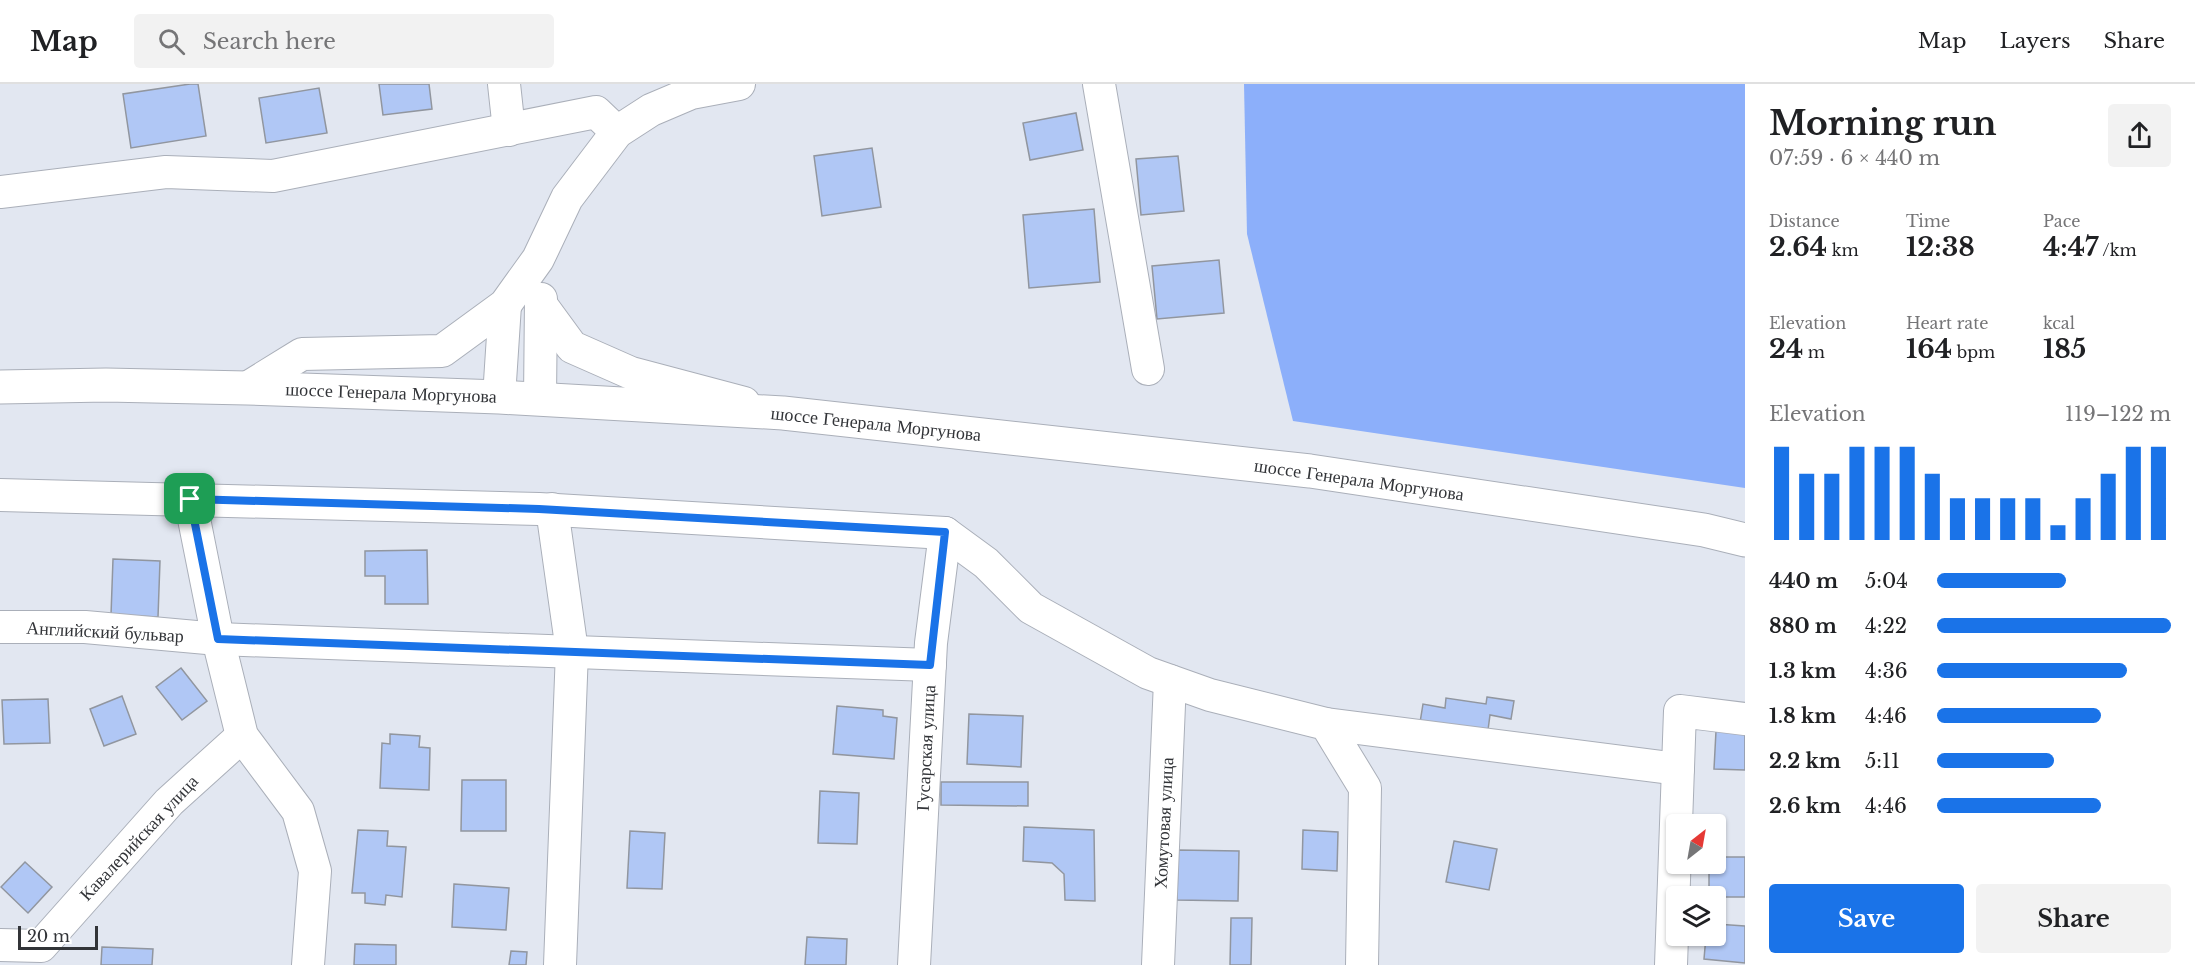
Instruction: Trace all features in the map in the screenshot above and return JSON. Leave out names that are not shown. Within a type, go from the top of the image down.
[{"type":"main road","name":"шоссе Генерала Моргунова","points":[[0,387],[106,385],[247,388],[499,397],[783,413],[1310,471],[1704,530],[1745,540]]},
{"type":"street","points":[[504,84],[509,130]]},
{"type":"street","points":[[247,388],[302,354],[442,351],[505,305],[538,259],[567,198],[617,132],[651,110],[691,93],[739,84]]},
{"type":"street","points":[[1099,84],[1148,369]]},
{"type":"street","points":[[0,192],[166,172],[273,176],[596,112],[617,132]]},
{"type":"street","points":[[538,259],[542,306],[540,399]]},
{"type":"street","points":[[499,397],[505,305]]},
{"type":"street","points":[[542,306],[572,347],[582,352],[631,373],[783,413]]},
{"type":"street","points":[[0,495],[552,509],[945,532],[986,563],[1031,608],[1148,673],[1210,695],[1326,724],[1678,769]]},
{"type":"street","points":[[190,499],[218,639],[242,736],[298,811],[315,871],[308,965]]},
{"type":"street","points":[[552,509],[572,651],[560,965]]},
{"type":"street","name":"Гусарская улица","points":[[914,965],[930,665],[945,532]]},
{"type":"street","name":"Английский бульвар","points":[[0,627],[85,627],[218,639],[930,665]]},
{"type":"street","name":"Хомутовая улица","points":[[1158,965],[1170,681]]},
{"type":"street","points":[[1671,965],[1680,711],[1745,719]]},
{"type":"street","points":[[1326,724],[1365,788],[1362,965]]},
{"type":"street","name":"Кавалерийская улица","points":[[0,945],[41,955],[169,802],[242,736]]},
{"type":"shaded area","points":[[1244,84],[1745,84],[1745,488],[1293,421],[1247,234]]},
{"type":"building","points":[[198,84],[206,136],[131,148],[123,94]]},
{"type":"building","points":[[379,84],[429,84],[432,109],[383,115]]},
{"type":"building","points":[[319,88],[327,133],[266,143],[259,98]]},
{"type":"building","points":[[1076,113],[1083,150],[1030,160],[1023,123]]},
{"type":"building","points":[[872,148],[881,207],[822,216],[814,156]]},
{"type":"building","points":[[1178,156],[1184,211],[1141,215],[1136,159]]},
{"type":"building","points":[[1094,209],[1100,282],[1029,288],[1023,215]]},
{"type":"building","points":[[1219,260],[1224,313],[1157,319],[1152,266]]},
{"type":"building","points":[[427,550],[428,604],[385,604],[385,576],[365,576],[365,551]]},
{"type":"building","points":[[113,559],[160,561],[158,617],[111,615]]},
{"type":"building","points":[[181,668],[207,701],[182,720],[156,687]]},
{"type":"building","points":[[122,696],[136,734],[104,746],[90,709]]},
{"type":"building","points":[[1487,697],[1514,701],[1511,719],[1490,715],[1488,730],[1418,735],[1423,704],[1445,708],[1446,698],[1486,704]]},
{"type":"building","points":[[48,699],[50,743],[4,744],[2,700]]},
{"type":"building","points":[[837,706],[883,710],[883,716],[897,718],[894,759],[833,754]]},
{"type":"building","points":[[969,714],[1023,716],[1021,767],[967,764]]},
{"type":"building","points":[[1716,731],[1745,733],[1745,770],[1714,769]]},
{"type":"building","points":[[390,734],[420,736],[419,747],[430,748],[429,790],[380,788],[382,743],[390,744]]},
{"type":"building","points":[[462,780],[506,780],[506,831],[461,831]]},
{"type":"building","points":[[941,782],[1028,782],[1028,806],[941,805]]},
{"type":"building","points":[[820,791],[859,793],[857,844],[818,843]]},
{"type":"building","points":[[1024,827],[1094,830],[1095,901],[1065,900],[1064,874],[1052,863],[1023,861]]},
{"type":"building","points":[[358,830],[388,831],[387,846],[406,847],[402,897],[386,895],[385,905],[365,903],[365,893],[352,893]]},
{"type":"building","points":[[1303,830],[1338,832],[1337,871],[1302,869]]},
{"type":"building","points":[[630,831],[665,833],[662,889],[627,888]]},
{"type":"building","points":[[1454,841],[1497,849],[1489,890],[1446,882]]},
{"type":"building","points":[[1178,850],[1239,851],[1238,901],[1177,900]]},
{"type":"building","points":[[1726,857],[1745,857],[1745,897],[1726,897],[1726,886],[1709,886],[1709,874],[1726,874]]},
{"type":"building","points":[[25,862],[52,887],[28,913],[1,887]]},
{"type":"building","points":[[454,884],[509,888],[506,930],[452,927]]},
{"type":"building","points":[[1231,918],[1252,918],[1251,965],[1230,965]]},
{"type":"building","points":[[1726,925],[1745,926],[1745,963],[1704,959],[1705,946],[1726,946]]},
{"type":"building","points":[[807,937],[847,939],[846,965],[805,965]]},
{"type":"building","points":[[355,944],[396,945],[396,965],[354,965]]},
{"type":"building","points":[[102,947],[153,949],[152,965],[101,965]]},
{"type":"building","points":[[511,951],[527,952],[526,965],[509,965]]},
{"type":"route","points":[[190,499],[539,509],[945,532],[930,665],[218,639],[190,499]]}]
